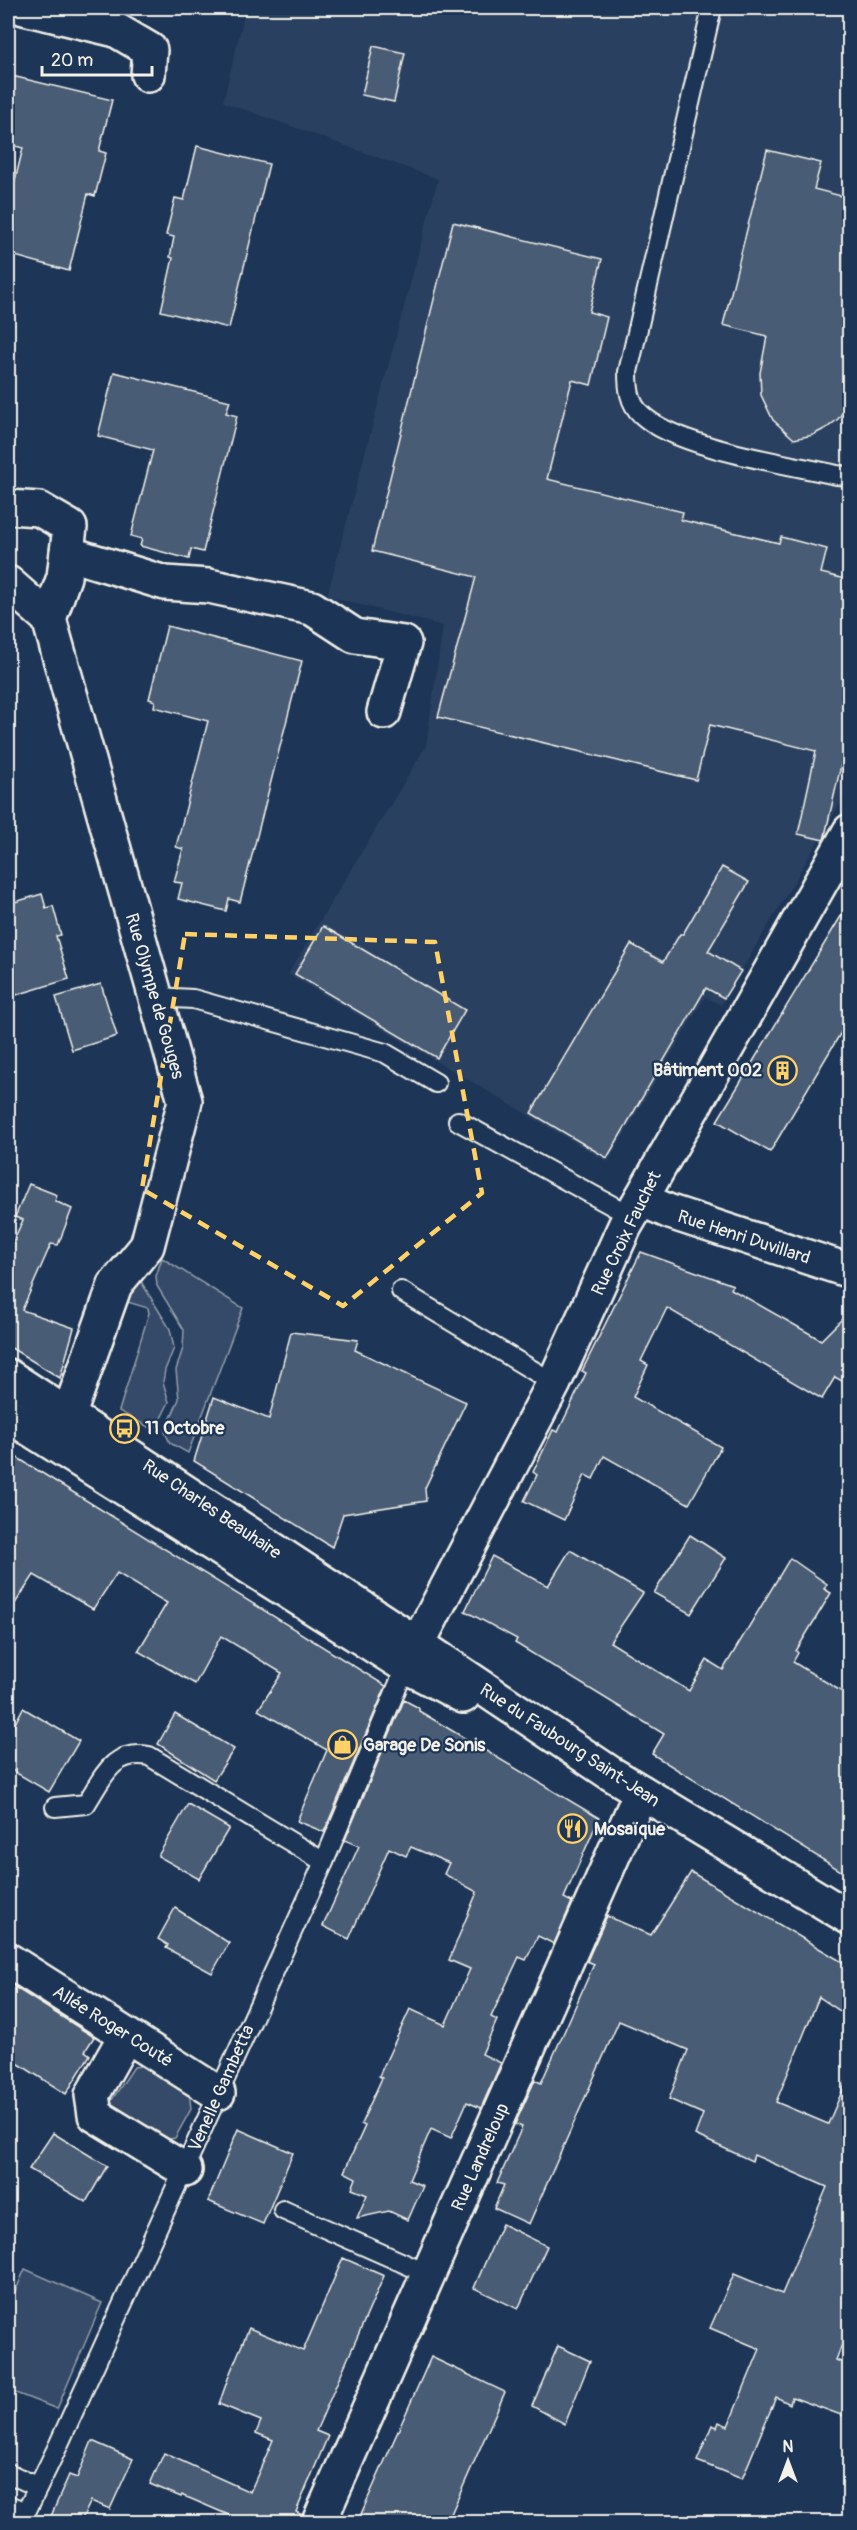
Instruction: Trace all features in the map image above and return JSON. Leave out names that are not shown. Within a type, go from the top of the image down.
[{"type":"street","points":[[8,9],[23,8],[116,30],[150,50],[148,75]]},
{"type":"street","points":[[8,507],[39,509],[70,527],[64,577],[49,619],[8,583]]},
{"type":"street","points":[[67,553],[165,584],[210,586],[312,608],[355,636],[404,643],[384,712]]},
{"type":"street","name":"Rue Olympe de Gouges","points":[[49,619],[185,1101],[147,1246],[115,1285],[69,1414]]},
{"type":"street","name":"Rue Croix Fauchet","points":[[411,1654],[554,1383],[636,1208],[849,831]]},
{"type":"street","name":"Rue Henri Duvillard","points":[[636,1208],[669,1212],[849,1271]]},
{"type":"street","name":"Rue Charles Beauhaire","points":[[8,1376],[378,1618],[411,1654]]},
{"type":"street","points":[[8,1392],[69,1414]]},
{"type":"street","points":[[8,1415],[411,1654]]},
{"type":"street","points":[[378,1618],[436,1610]]},
{"type":"street","name":"Rue du Faubourg Saint-Jean","points":[[411,1654],[849,1918]]},
{"type":"street","name":"Rue Landreloup","points":[[319,2523],[640,1792]]},
{"type":"street","name":"Allée Roger Couté","points":[[8,1960],[218,2093]]},
{"type":"street","points":[[126,2035],[92,2095],[95,2115],[185,2170]]},
{"type":"lane","points":[[712,8],[628,372],[631,398],[640,414],[673,435],[714,448],[849,476]]},
{"type":"lane","points":[[156,998],[193,999],[385,1053],[436,1083]]},
{"type":"lane","points":[[458,1121],[636,1208]]},
{"type":"lane","points":[[401,1291],[554,1383]]},
{"type":"lane","name":"Venelle Gambetta","points":[[8,2505],[26,2512],[69,2424],[324,1862],[411,1654]]},
{"type":"lane","points":[[55,1807],[86,1804],[113,1762],[136,1753],[149,1756],[324,1862]]},
{"type":"lane","points":[[283,2210],[428,2274]]},
{"type":"lane","points":[[8,2473],[38,2487]]},
{"type":"highlighted area","points":[[185,934],[435,942],[482,1193],[343,1306],[142,1189]]},
{"type":"shaded area","points":[[246,8],[849,8],[849,789],[721,1005],[705,997],[608,1162],[288,974],[426,746],[443,626],[327,596],[438,179],[223,102]]},
{"type":"shaded area","points":[[162,1258],[243,1308],[188,1453],[170,1443],[165,1432],[179,1399],[176,1370],[183,1348],[184,1330],[157,1286],[156,1276]]},
{"type":"shaded area","points":[[140,1280],[170,1329],[174,1348],[163,1382],[169,1402],[157,1426],[150,1428],[119,1411],[149,1313],[148,1308],[124,1301],[123,1294]]},
{"type":"shaded area","points":[[148,2065],[189,2091],[191,2109],[175,2138],[158,2141],[112,2112],[109,2104],[134,2067]]},
{"type":"shaded area","points":[[25,2269],[102,2303],[57,2409],[8,2390],[8,2308]]},
{"type":"building","points":[[373,46],[405,53],[394,102],[362,95]]},
{"type":"building","points":[[8,75],[112,100],[99,151],[106,153],[95,196],[88,194],[69,271],[8,254],[8,209],[23,148],[8,144]]},
{"type":"building","points":[[197,146],[269,164],[229,328],[161,311],[173,258],[170,257],[174,237],[166,235],[175,198],[184,200]]},
{"type":"building","points":[[767,150],[821,163],[814,189],[849,198],[849,404],[838,419],[828,427],[813,435],[794,439],[773,420],[761,395],[760,373],[767,336],[723,325]]},
{"type":"building","points":[[453,222],[602,259],[589,312],[607,317],[591,385],[572,380],[547,479],[683,512],[681,520],[779,543],[781,537],[827,549],[821,573],[849,580],[849,730],[824,840],[798,834],[816,751],[710,725],[696,780],[438,717],[476,577],[372,551]]},
{"type":"building","points":[[114,372],[230,401],[226,413],[237,416],[203,552],[191,549],[189,559],[140,546],[142,539],[131,536],[153,450],[98,436]]},
{"type":"building","points":[[167,626],[302,661],[240,902],[229,899],[226,911],[178,899],[182,883],[174,882],[183,849],[176,847],[208,721],[154,707],[155,701],[149,699]]},
{"type":"building","points":[[722,867],[749,882],[708,951],[741,971],[724,998],[706,988],[607,1158],[531,1113],[631,944],[663,962],[680,934],[683,934]]},
{"type":"building","points":[[42,894],[46,908],[53,906],[61,935],[56,936],[69,979],[16,995],[8,966],[8,904]]},
{"type":"building","name":"Bâtiment 002","points":[[849,903],[849,1019],[770,1152],[717,1121]]},
{"type":"building","points":[[323,926],[465,1010],[437,1058],[295,974]]},
{"type":"building","points":[[101,984],[117,1036],[72,1050],[56,997]]},
{"type":"building","points":[[29,1184],[57,1195],[55,1201],[72,1209],[58,1245],[51,1244],[22,1310],[74,1328],[60,1378],[8,1346],[8,1252],[23,1220],[15,1217]]},
{"type":"building","points":[[641,1252],[733,1285],[731,1289],[821,1340],[849,1312],[849,1385],[835,1377],[822,1399],[667,1308],[641,1361],[648,1365],[633,1397],[721,1447],[689,1504],[604,1456],[593,1479],[585,1475],[564,1520],[524,1501],[537,1475],[533,1472],[553,1430],[558,1432],[586,1373],[582,1371]]},
{"type":"building","points":[[291,1332],[358,1340],[355,1350],[466,1402],[425,1488],[426,1501],[343,1514],[332,1547],[194,1461],[214,1397],[269,1419]]},
{"type":"building","points":[[8,1452],[386,1686],[324,1832],[297,1821],[327,1750],[258,1710],[282,1673],[221,1636],[195,1684],[138,1651],[167,1603],[117,1573],[93,1609],[34,1575],[8,1614]]},
{"type":"building","points":[[690,1535],[726,1558],[691,1614],[654,1593]]},
{"type":"building","points":[[570,1550],[643,1593],[610,1642],[689,1691],[707,1660],[723,1670],[790,1558],[827,1584],[824,1589],[831,1593],[796,1651],[798,1653],[793,1662],[849,1696],[849,1876],[652,1754],[664,1734],[515,1643],[517,1639],[465,1611],[492,1556],[548,1586]]},
{"type":"building","points":[[404,1700],[599,1818],[564,1898],[572,1902],[554,1944],[538,1936],[526,1960],[519,1957],[491,2017],[497,2020],[482,2054],[501,2063],[481,2108],[467,2102],[451,2138],[431,2129],[409,2180],[423,2186],[408,2220],[389,2211],[357,2218],[367,2195],[352,2189],[356,2178],[344,2172],[365,2126],[361,2124],[382,2078],[379,2076],[410,2009],[445,2025],[470,1969],[449,1960],[477,1892],[444,1874],[449,1863],[411,1847],[406,1856],[389,1848],[349,1939],[323,1926],[359,1846],[345,1840]]},
{"type":"building","points":[[23,1708],[79,1741],[49,1792],[8,1768],[8,1737]]},
{"type":"building","points":[[175,1714],[234,1749],[214,1780],[158,1744]]},
{"type":"building","points":[[188,1804],[229,1828],[199,1879],[158,1856]]},
{"type":"building","points":[[691,1872],[849,1966],[849,2017],[819,1997],[776,2102],[828,2124],[849,2075],[849,2326],[836,2360],[849,2365],[849,2418],[792,2397],[790,2404],[776,2397],[742,2479],[697,2461],[712,2425],[717,2427],[719,2422],[728,2426],[760,2349],[710,2328],[734,2274],[782,2294],[827,2187],[754,2155],[752,2161],[695,2135],[703,2114],[669,2099],[688,2050],[619,2021],[529,2224],[494,2208],[504,2185],[497,2183],[522,2127],[515,2124],[535,2080],[541,2083],[564,2032],[594,1964],[587,1961],[607,1916],[651,1935]]},
{"type":"building","points":[[175,1908],[229,1943],[212,1973],[166,1948],[168,1945],[158,1939]]},
{"type":"building","points":[[8,1983],[94,2037],[85,2051],[90,2055],[66,2094],[8,2057]]},
{"type":"building","points":[[238,2129],[293,2153],[263,2224],[208,2201]]},
{"type":"building","points":[[53,2133],[107,2166],[86,2202],[29,2169]]},
{"type":"building","points":[[502,2224],[547,2246],[518,2309],[474,2288]]},
{"type":"building","points":[[343,2258],[384,2276],[316,2431],[328,2436],[296,2512],[302,2515],[301,2523],[237,2523],[238,2519],[150,2484],[164,2453],[250,2492],[273,2440],[256,2433],[261,2421],[219,2404],[230,2373],[249,2328],[303,2351]]},
{"type":"building","points":[[558,2346],[590,2361],[565,2424],[532,2406]]},
{"type":"building","points":[[431,2357],[505,2392],[447,2523],[357,2523]]},
{"type":"building","points":[[92,2441],[133,2459],[110,2509],[91,2501],[80,2523],[48,2523],[69,2475],[77,2478]]},
{"type":"place","name":"Bâtiment 002","points":[[783,1070]]},
{"type":"place","name":"11 Octobre","points":[[124,1428]]},
{"type":"place","name":"Garage De Sonis","points":[[342,1745]]},
{"type":"place","name":"Mosaïque","points":[[573,1829]]}]
